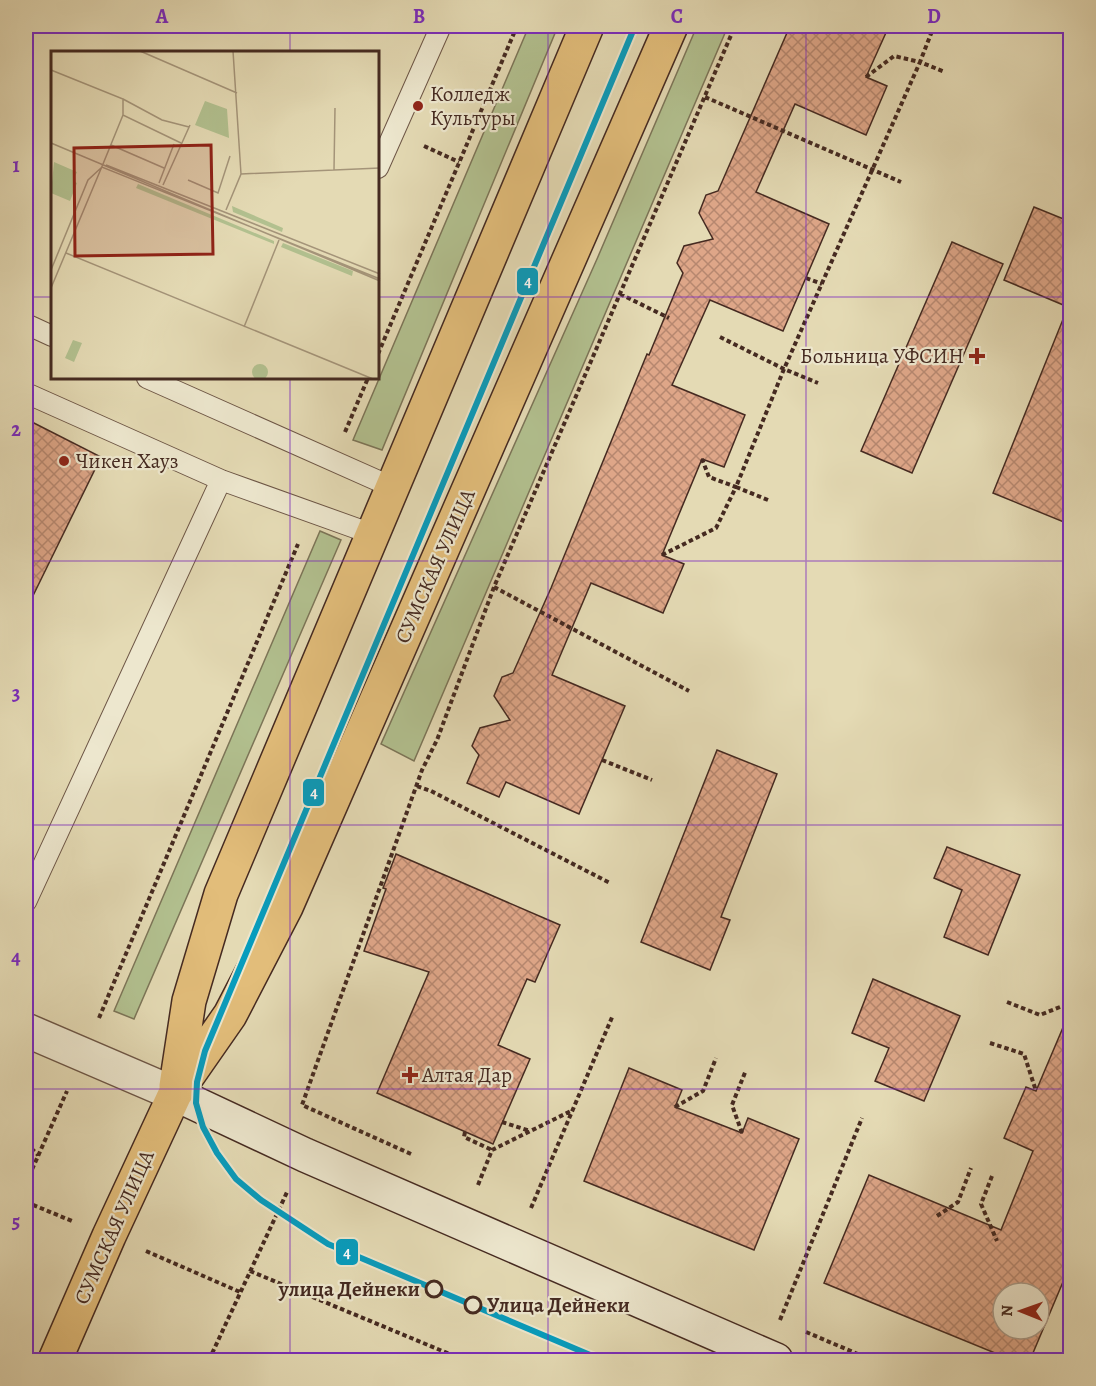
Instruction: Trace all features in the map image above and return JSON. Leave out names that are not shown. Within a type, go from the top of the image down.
[{"type":"main road","name":"СУМСКАЯ УЛИЦА","points":[[175,1094],[189,1001],[221,894],[587,26]]},
{"type":"main road","name":"СУМСКАЯ УЛИЦА","points":[[55,1360],[175,1094],[230,1015],[286,907],[671,26]]},
{"type":"main road","points":[[26,1030],[175,1094],[305,1155],[776,1360]]},
{"type":"lane","points":[[380,163],[441,26]]},
{"type":"lane","points":[[26,324],[51,336]]},
{"type":"lane","points":[[152,380],[392,487]]},
{"type":"lane","points":[[26,393],[221,480],[372,534]]},
{"type":"lane","points":[[26,902],[221,480]]},
{"type":"path","points":[[380,349],[517,26]]},
{"type":"path","points":[[412,1155],[302,1105],[417,786],[437,740],[494,587],[735,26]]},
{"type":"path","points":[[662,555],[716,528],[921,62],[934,26]]},
{"type":"path","points":[[866,77],[894,56],[921,62],[945,72]]},
{"type":"path","points":[[705,97],[901,182]]},
{"type":"path","points":[[806,278],[822,284]]},
{"type":"path","points":[[620,294],[669,318]]},
{"type":"path","points":[[720,337],[818,383]]},
{"type":"path","points":[[333,460],[367,380]]},
{"type":"path","points":[[702,459],[709,477],[768,500]]},
{"type":"path","points":[[26,1183],[28,1171],[38,1155],[83,1055],[312,512]]},
{"type":"path","points":[[494,587],[689,691]]},
{"type":"path","points":[[602,760],[652,780]]},
{"type":"path","points":[[417,786],[431,791],[610,883]]},
{"type":"path","points":[[1007,1002],[1040,1015],[1071,1003]]},
{"type":"path","points":[[538,1212],[531,1208],[613,1015]]},
{"type":"path","points":[[990,1043],[1024,1054],[1036,1091]]},
{"type":"path","points":[[675,1107],[703,1091],[716,1058]]},
{"type":"path","points":[[742,1133],[732,1105],[746,1070]]},
{"type":"path","points":[[488,1190],[478,1185],[492,1150],[572,1110]]},
{"type":"path","points":[[209,1360],[325,1115]]},
{"type":"path","points":[[780,1321],[862,1118]]},
{"type":"path","points":[[502,1122],[530,1131]]},
{"type":"path","points":[[465,1132],[464,1137],[492,1150]]},
{"type":"path","points":[[26,1143],[38,1155]]},
{"type":"path","points":[[937,1216],[958,1202],[971,1168]]},
{"type":"path","points":[[992,1176],[981,1204],[997,1241]]},
{"type":"path","points":[[250,1271],[464,1360]]},
{"type":"green space","points":[[529,26],[558,26],[382,450],[353,440]]},
{"type":"green space","points":[[697,26],[728,26],[414,761],[381,744],[597,259]]},
{"type":"green space","points":[[320,531],[341,540],[134,1019],[114,1011]]},
{"type":"building","points":[[790,26],[889,26],[866,77],[887,86],[866,135],[795,104],[756,192],[829,224],[783,331],[710,300],[672,385],[745,415],[724,467],[702,459],[662,555],[684,564],[663,613],[591,583],[552,675],[625,706],[579,814],[506,782],[499,797],[467,783],[479,755],[472,746],[480,728],[510,720],[494,696],[502,677],[513,673],[551,588],[647,354],[649,355],[683,273],[677,263],[684,246],[713,239],[699,213],[706,195],[718,191]]},
{"type":"building","points":[[1034,207],[1071,222],[1071,525],[993,493],[1068,307],[1004,280]]},
{"type":"building","points":[[952,242],[1003,264],[912,473],[861,451]]},
{"type":"building","points":[[26,419],[101,457],[26,610]]},
{"type":"building","points":[[717,750],[777,774],[721,917],[730,920],[710,970],[641,942]]},
{"type":"building","points":[[947,847],[1020,875],[988,955],[944,937],[962,890],[934,878]]},
{"type":"building","points":[[396,854],[560,925],[535,982],[527,979],[498,1045],[530,1059],[493,1144],[377,1093],[429,972],[364,951]]},
{"type":"building","points":[[873,979],[960,1016],[924,1101],[875,1081],[889,1048],[852,1033]]},
{"type":"building","points":[[1070,1011],[1071,1263],[1051,1310],[1051,1281],[991,1281],[991,1341],[1038,1341],[1030,1360],[1012,1360],[824,1283],[869,1175],[1001,1230],[1033,1151],[1004,1138],[1026,1087],[1036,1091]]},
{"type":"building","points":[[629,1068],[682,1090],[675,1107],[742,1133],[748,1118],[799,1139],[754,1250],[584,1181]]},
{"type":"transit line","name":"4","points":[[602,1360],[328,1244],[261,1200],[236,1179],[217,1153],[203,1127],[196,1103],[197,1082],[205,1051],[635,26]]},
{"type":"place","name":"Колледж Культуры","points":[[418,106]]},
{"type":"place","name":"Больница УФСИН","points":[[977,356]]},
{"type":"place","name":"Чикен Хауз","points":[[64,461]]},
{"type":"place","name":"Алтая Дар","points":[[410,1075]]},
{"type":"place","name":"улица Дейнеки","points":[[434,1289]]},
{"type":"place","name":"Улица Дейнеки","points":[[473,1305]]}]
